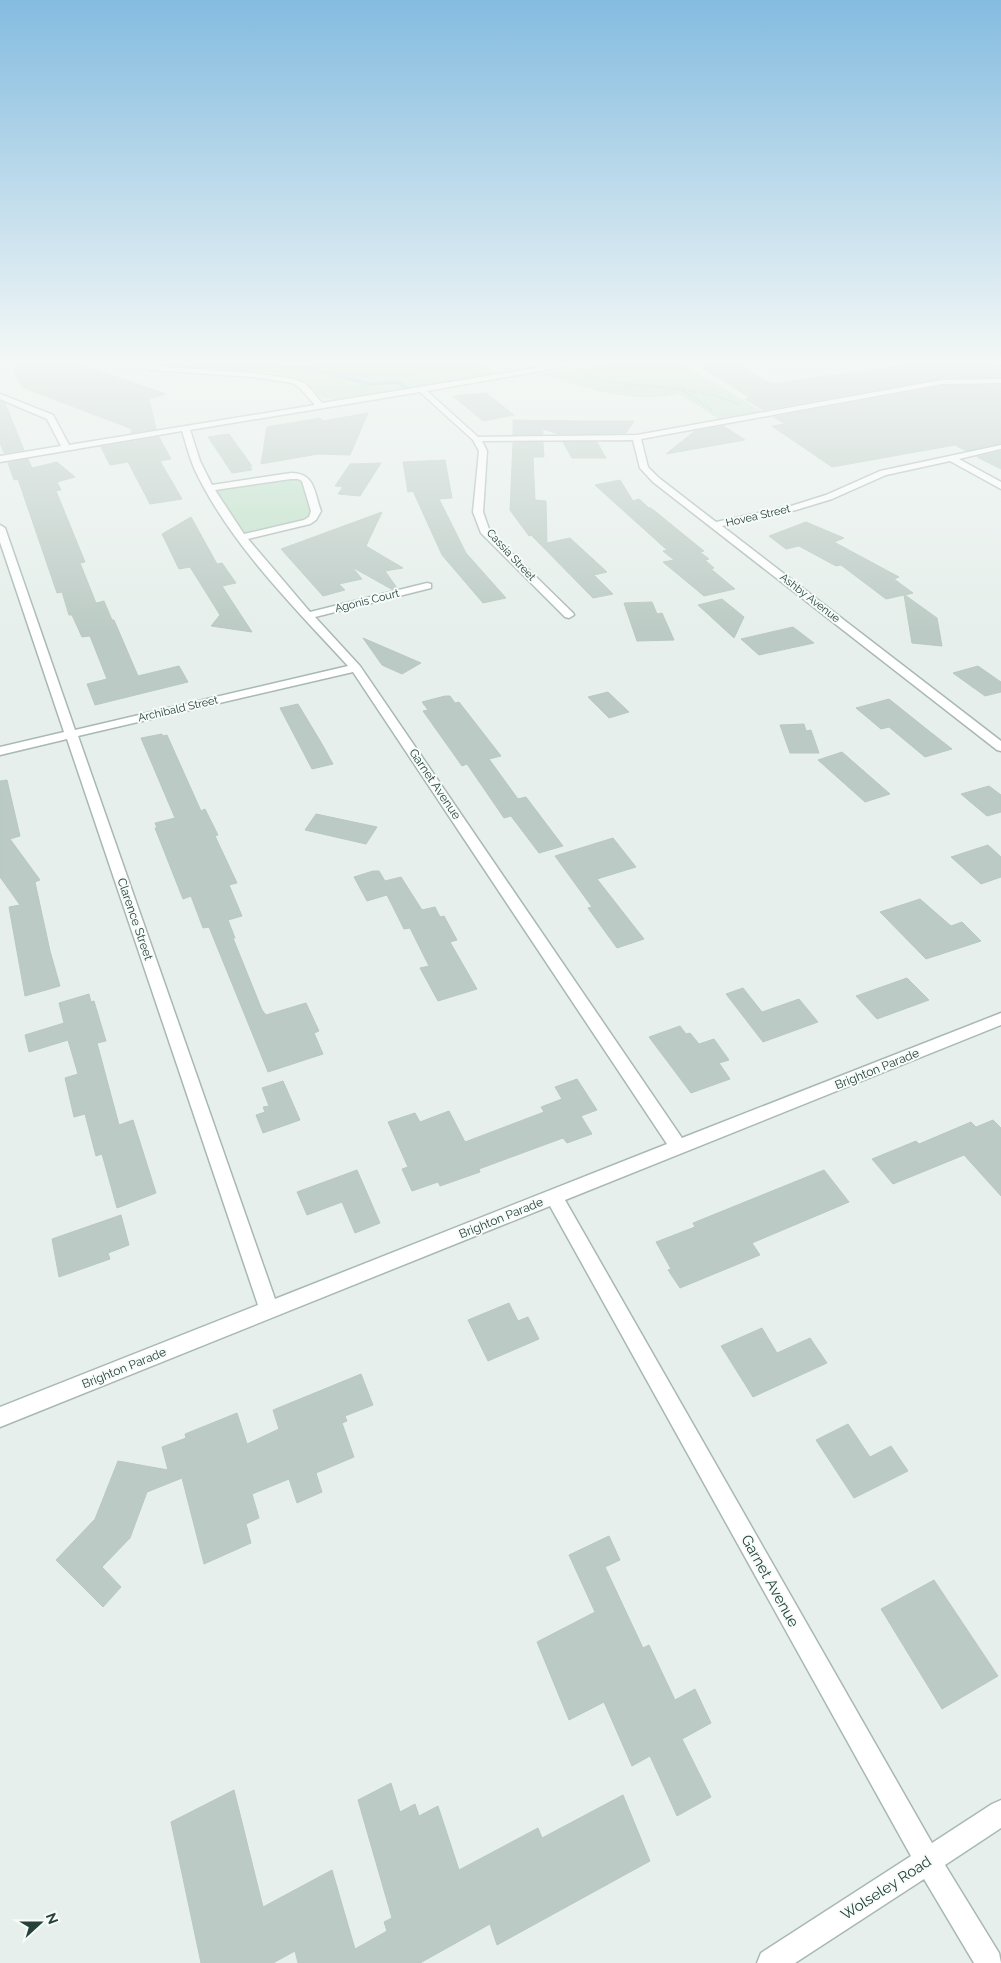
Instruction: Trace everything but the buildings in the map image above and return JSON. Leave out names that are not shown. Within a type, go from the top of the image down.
[{"type":"street","points":[[0,459],[50,451]]},
{"type":"street","name":"Garnet Avenue","points":[[193,451],[199,470],[242,537],[308,616],[356,668],[679,1148]]},
{"type":"street","name":"Cassia Street","points":[[483,451],[478,512],[486,532],[569,615]]},
{"type":"street","name":"Ashby Avenue","points":[[640,451],[644,468],[656,480],[1001,747]]},
{"type":"street","name":"Hovea Street","points":[[716,525],[793,508],[830,497],[883,472],[985,451]]},
{"type":"street","points":[[951,458],[1001,486]]},
{"type":"street","points":[[210,488],[291,476],[300,476],[306,480],[316,511],[313,518],[307,522],[242,537]]},
{"type":"street","name":"Clarence Street","points":[[0,528],[269,1310]]},
{"type":"street","name":"Agonis Court","points":[[308,616],[427,586]]},
{"type":"street","name":"Archibald Street","points":[[0,751],[356,668]]},
{"type":"street","name":"Brighton Parade","points":[[0,1417],[1001,1019]]},
{"type":"street","name":"Garnet Avenue","points":[[554,1197],[928,1861],[989,1963]]},
{"type":"street","name":"Wolseley Road","points":[[771,1963],[1001,1813]]},
{"type":"green space","points":[[290,478],[303,481],[311,511],[309,517],[303,521],[245,534],[214,488]]}]
